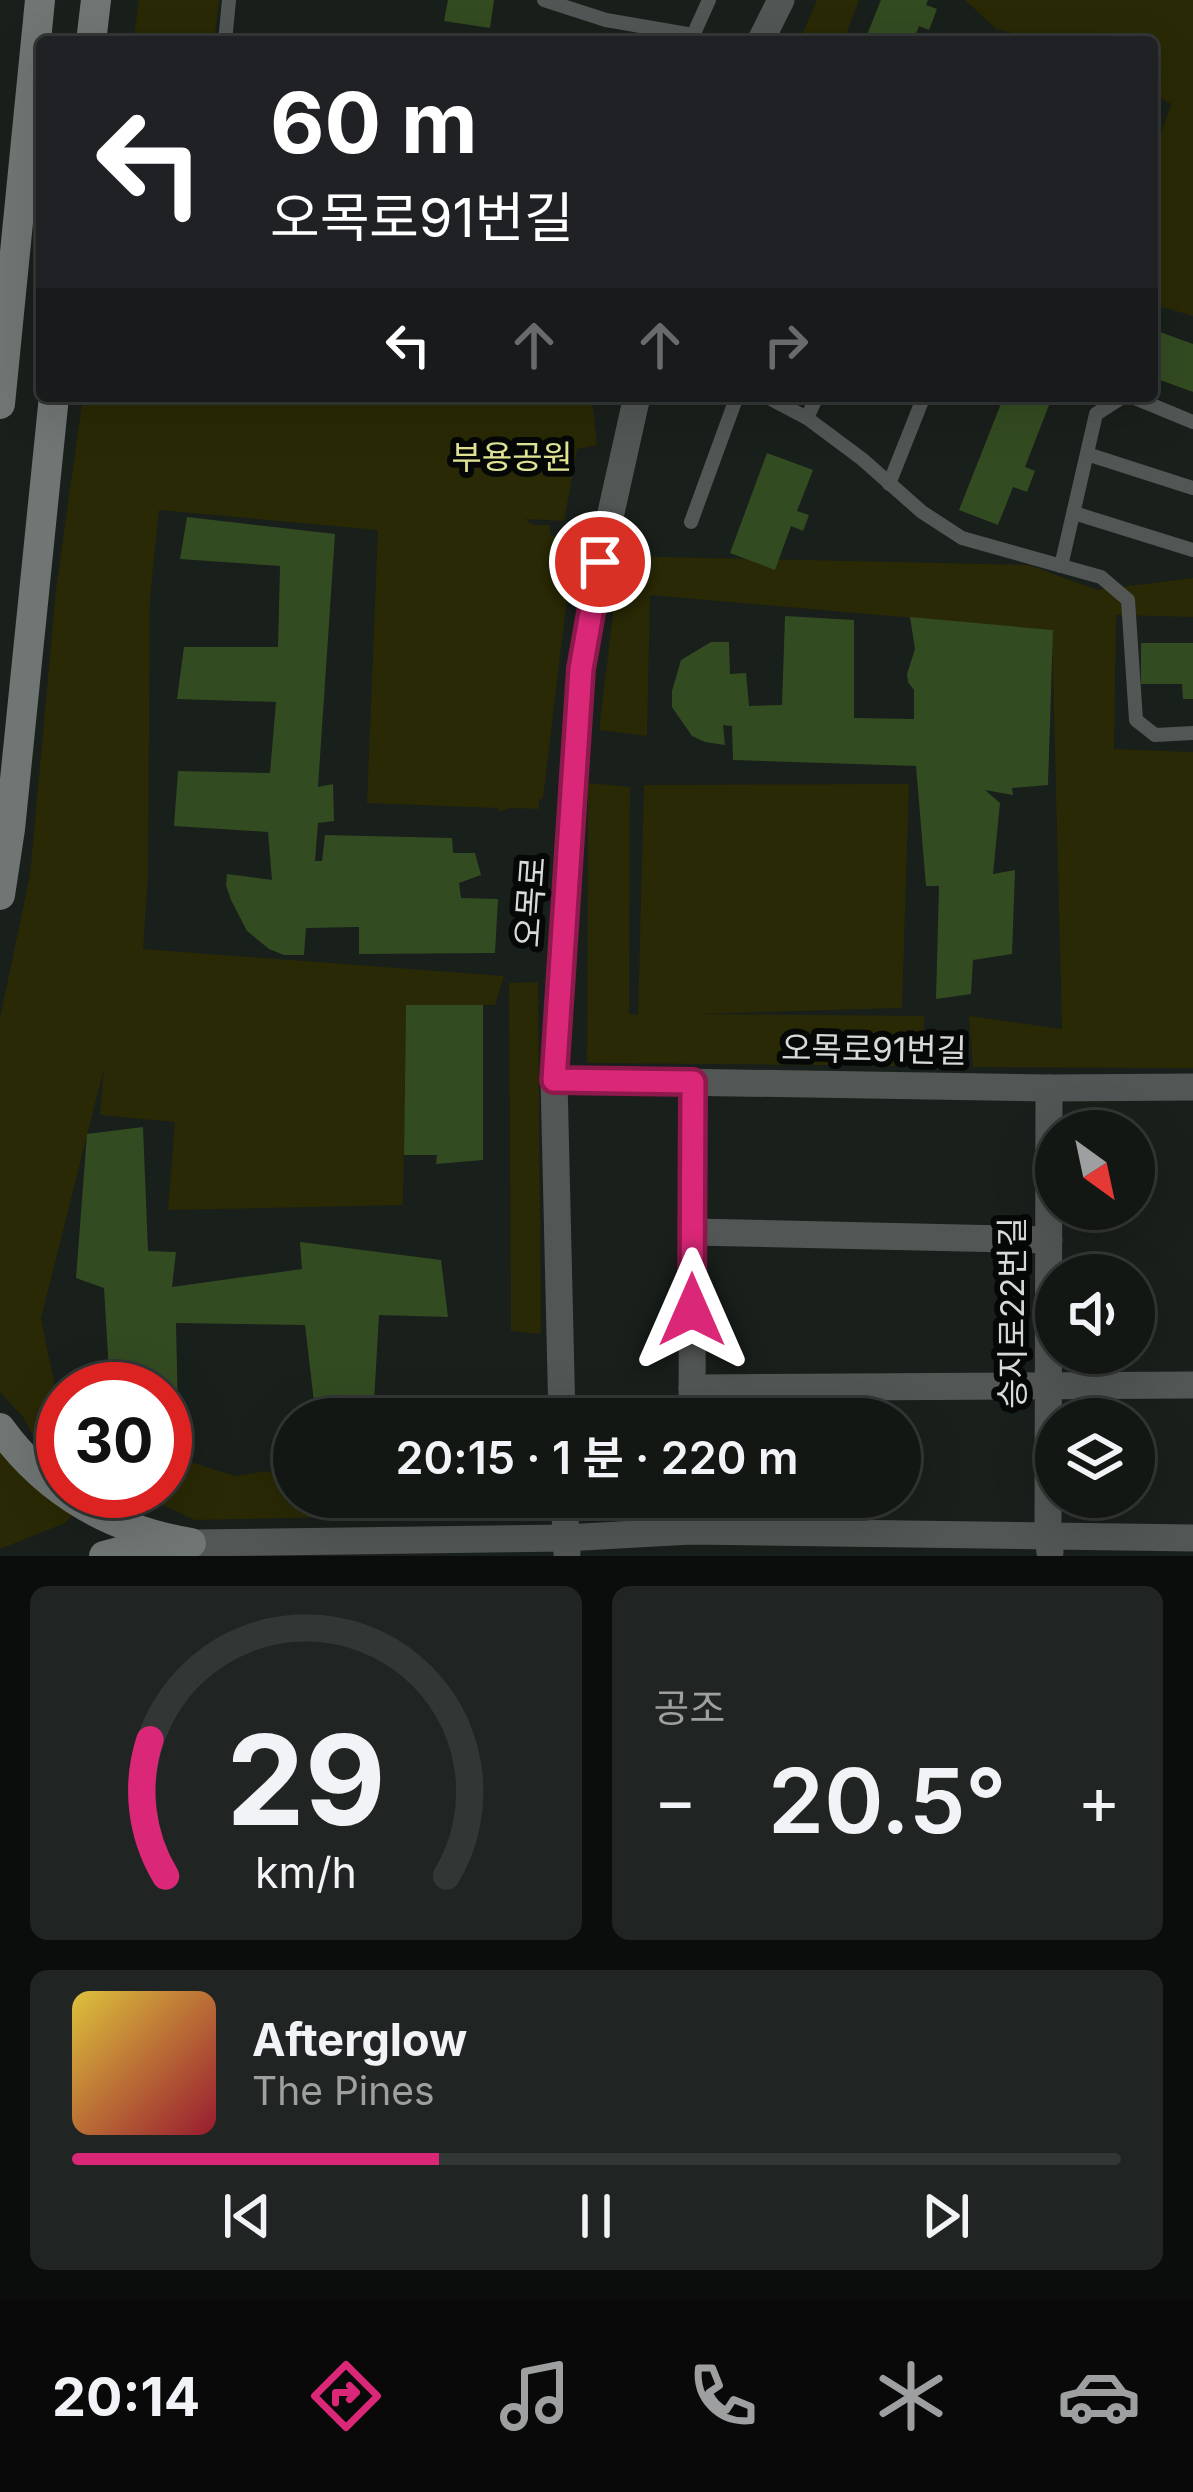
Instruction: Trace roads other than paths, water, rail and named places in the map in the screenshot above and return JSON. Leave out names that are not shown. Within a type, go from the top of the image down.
[{"type":"main road","points":[[36,36],[40,0]]},
{"type":"main road","points":[[92,36],[96,0]]},
{"type":"main road","points":[[0,404],[36,40]]},
{"type":"main road","points":[[0,895],[53,402]]},
{"type":"main road","points":[[0,1428],[42,1478],[71,1499],[131,1528],[191,1544]]},
{"type":"main road","points":[[104,1556],[191,1544]]},
{"type":"street","points":[[763,36],[781,0]]},
{"type":"street","name":"오목로","points":[[562,1398],[554,1080],[581,669],[636,402]]},
{"type":"street","name":"오목로91번길","points":[[554,1080],[1193,1087]]},
{"type":"street","points":[[692,1398],[693,1082]]},
{"type":"street","name":"승지로22번길","points":[[1049,1088],[1049,1547]]},
{"type":"street","points":[[693,1232],[1048,1240]]},
{"type":"street","points":[[692,1388],[1193,1385]]},
{"type":"street","points":[[691,1518],[691,1531]]},
{"type":"street","points":[[191,1544],[566,1547],[691,1531],[1049,1547],[1193,1538]]},
{"type":"lane","points":[[226,36],[229,0]]},
{"type":"lane","points":[[544,0],[606,20],[682,36]]},
{"type":"lane","points":[[693,36],[709,0]]},
{"type":"lane","points":[[691,522],[735,402]]},
{"type":"lane","points":[[777,402],[808,418],[922,512],[962,538],[1101,577],[1128,600],[1136,721],[1155,735],[1193,733]]},
{"type":"lane","points":[[808,418],[815,402]]},
{"type":"lane","points":[[889,484],[922,402]]},
{"type":"lane","points":[[1061,566],[1096,414],[1117,402]]},
{"type":"lane","points":[[1142,402],[1193,422]]},
{"type":"lane","points":[[1087,454],[1193,488]]},
{"type":"lane","points":[[1074,513],[1193,550]]},
{"type":"park label","name":"부용공원","points":[[512,457]]}]
